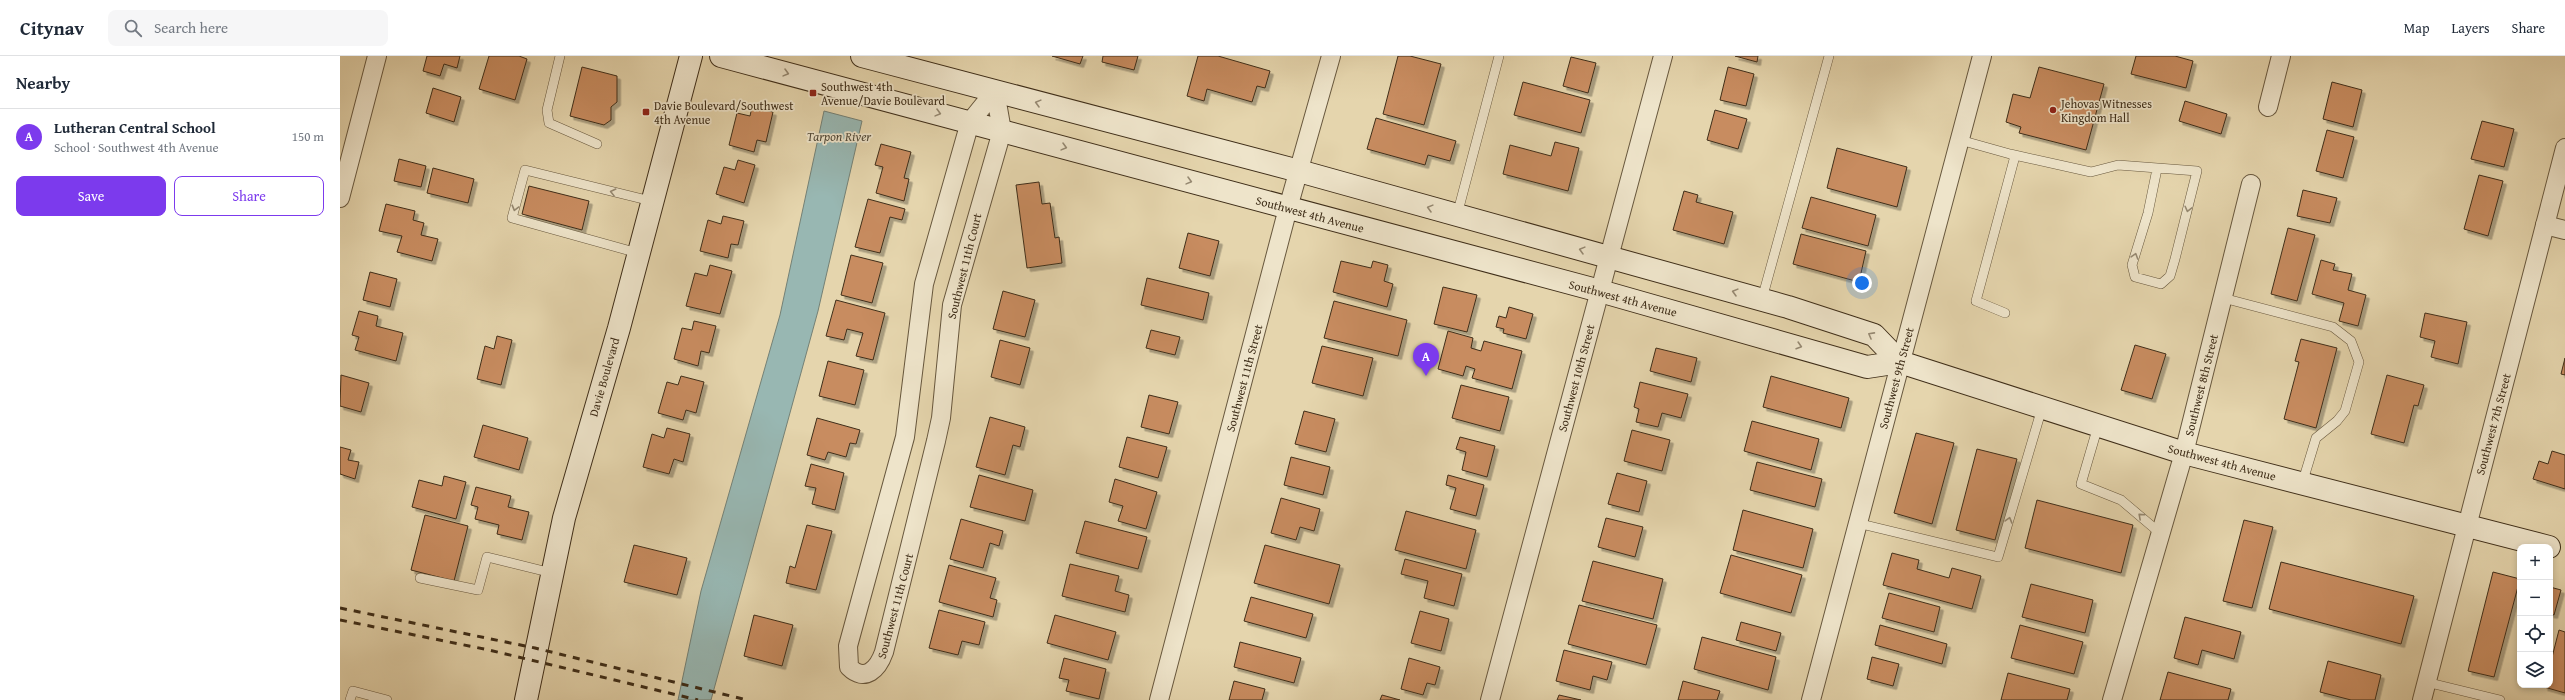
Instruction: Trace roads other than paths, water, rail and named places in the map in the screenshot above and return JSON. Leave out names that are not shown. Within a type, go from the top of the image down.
[{"type":"main road","name":"Davie Boulevard","points":[[526,700],[564,518],[691,56]]},
{"type":"main road","name":"Southwest 4th Avenue","points":[[721,56],[1600,291],[1867,367],[1900,362],[2184,454],[2537,544]]},
{"type":"main road","name":"Southwest 4th Avenue","points":[[862,56],[1298,171],[1762,299],[1874,335],[1900,362]]},
{"type":"main road","name":"Southwest 4th Avenue","points":[[2553,548],[2565,551]]},
{"type":"street","points":[[340,198],[377,56]]},
{"type":"street","name":"Southwest 11th Street","points":[[1159,700],[1288,208],[1331,56]]},
{"type":"street","name":"Southwest 10th Street","points":[[1490,700],[1663,56]]},
{"type":"street","name":"Southwest 9th Street","points":[[1811,700],[1982,56]]},
{"type":"street","points":[[2268,107],[2281,56]]},
{"type":"street","name":"Southwest 11th Court","points":[[995,91],[1002,131],[952,305],[938,433],[880,665],[868,674],[861,674],[849,667],[848,646],[905,437],[924,284],[970,122],[995,91]]},
{"type":"street","name":"Southwest 7th Street","points":[[2422,700],[2565,148]]},
{"type":"street","name":"Southwest 8th Street","points":[[2112,700],[2184,454],[2251,184]]},
{"type":"street","points":[[2545,225],[2565,230]]},
{"type":"lane","points":[[560,56],[547,110],[549,122],[597,144]]},
{"type":"lane","points":[[1458,215],[1499,56]]},
{"type":"lane","points":[[1762,299],[1829,56]]},
{"type":"lane","points":[[1960,140],[2015,156],[2091,172],[2118,165],[2197,171],[2170,276],[2161,284],[2135,277],[2132,265],[2148,213],[2157,169]]},
{"type":"lane","points":[[2005,313],[1976,301],[2015,156]]},
{"type":"lane","points":[[638,253],[512,218],[525,170],[651,201]]},
{"type":"lane","points":[[2223,298],[2333,327],[2351,341],[2359,362],[2345,411],[2337,421],[2316,438],[2302,484]]},
{"type":"lane","points":[[1857,523],[1998,557],[2042,408]]},
{"type":"lane","points":[[2098,426],[2081,484],[2121,500],[2160,534]]},
{"type":"lane","points":[[420,578],[478,590],[487,557],[552,573]]},
{"type":"lane","points":[[2426,682],[2500,700]]},
{"type":"lane","points":[[350,700],[353,691],[387,700]]},
{"type":"water","name":"Tarpon River","points":[[824,111],[862,121],[818,311],[711,700],[678,700],[701,591],[780,315]]},
{"type":"railway","points":[[340,608],[535,648],[747,700]]},
{"type":"railway","points":[[340,620],[489,650],[698,700]]},
{"type":"place","name":"Southwest 4th Avenue/Davie Boulevard","points":[[813,93]]},
{"type":"place","name":"Jehovas Witnesses Kingdom Hall","points":[[2053,110]]},
{"type":"place","name":"Davie Boulevard/Southwest 4th Avenue","points":[[646,112]]},
{"type":"place","name":"Lutheran Central School","points":[[1426,376]]}]
